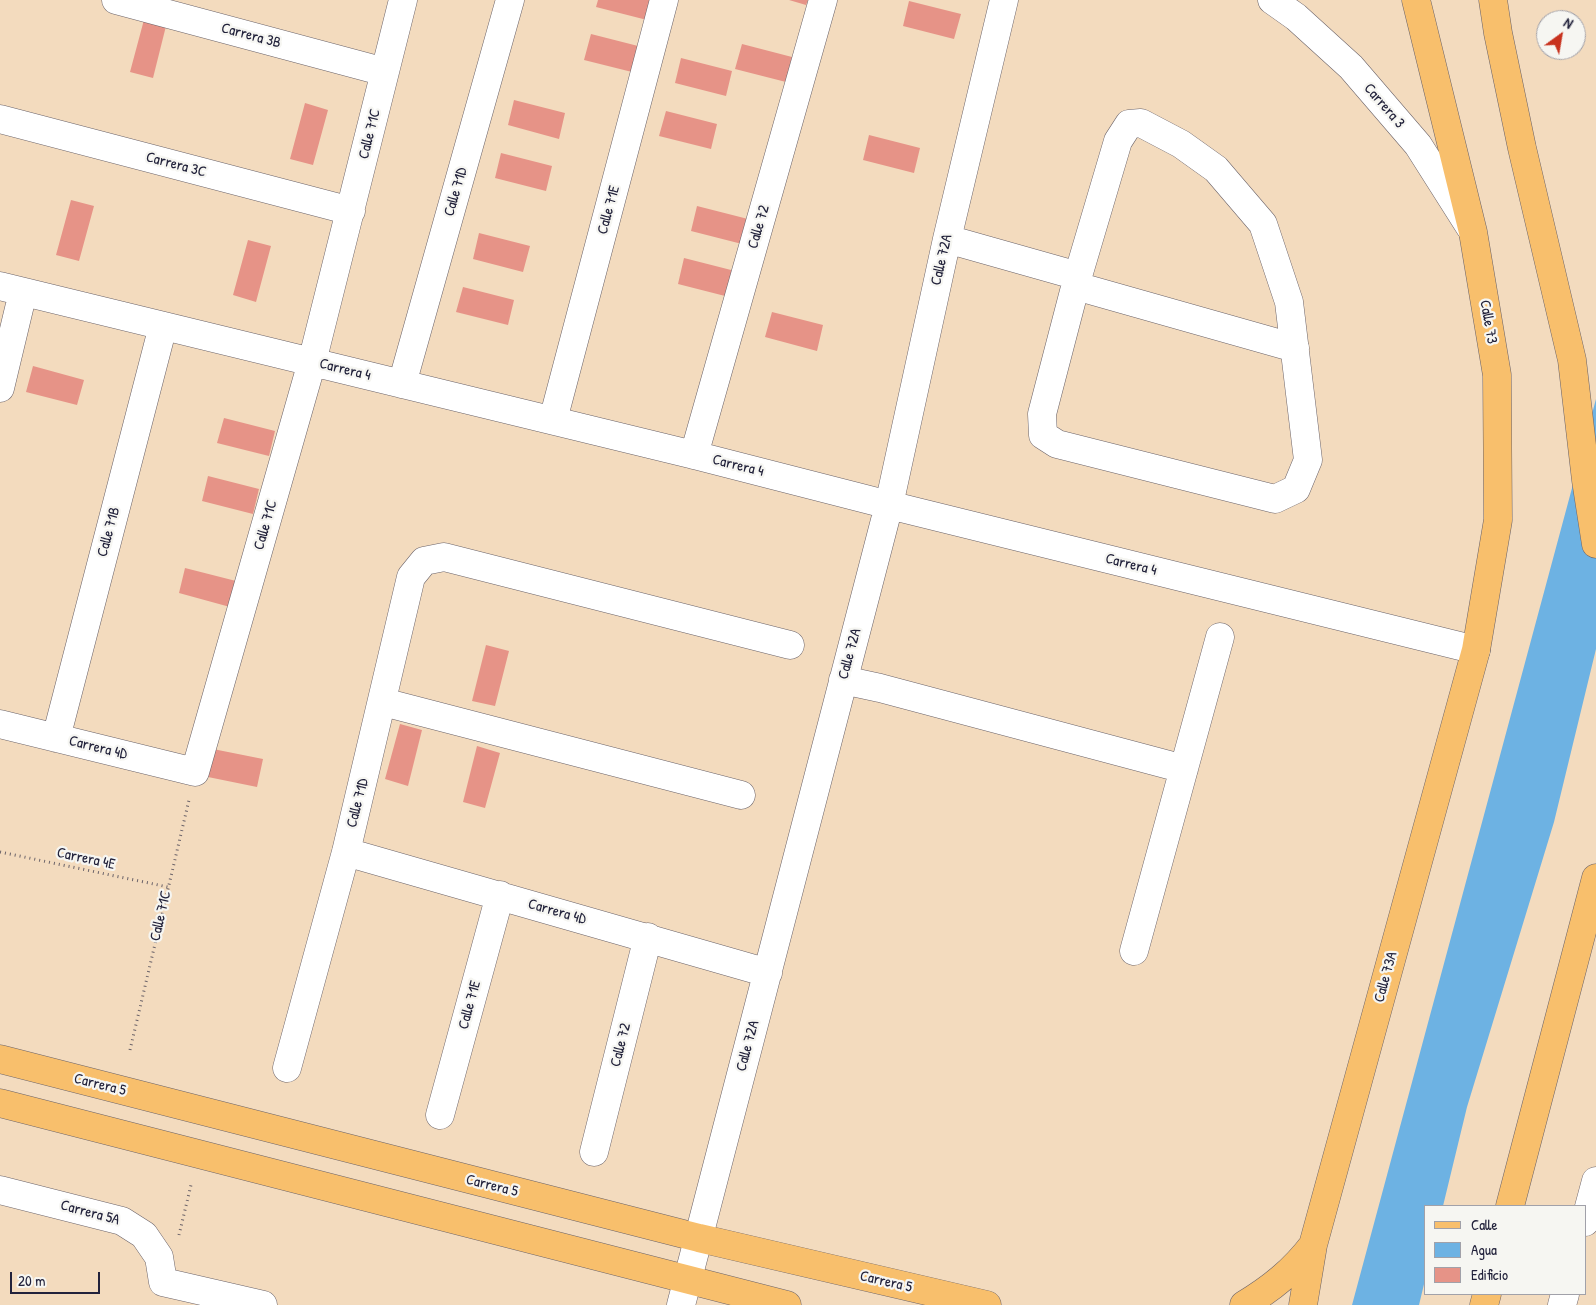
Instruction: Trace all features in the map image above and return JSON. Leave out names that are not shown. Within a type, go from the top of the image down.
[{"type":"main road","name":"Calle 73","points":[[1416,0],[1473,232],[1497,375],[1498,520],[1476,650]]},
{"type":"main road","points":[[1493,0],[1522,148],[1572,360],[1586,480],[1596,544]]},
{"type":"main road","name":"Calle 73A","points":[[1303,1305],[1313,1245],[1476,650]]},
{"type":"main road","points":[[1510,1205],[1596,878]]},
{"type":"main road","name":"Carrera 5","points":[[0,1059],[699,1238],[986,1305]]},
{"type":"main road","points":[[0,1104],[787,1305]]},
{"type":"main road","points":[[1244,1305],[1270,1290],[1302,1260],[1313,1245]]},
{"type":"street","name":"Carrera 3B","points":[[116,0],[385,72]]},
{"type":"street","name":"Calle 71C","points":[[195,772],[312,362],[403,0]]},
{"type":"street","name":"Calle 71D","points":[[402,384],[510,0]]},
{"type":"street","name":"Calle 71E","points":[[553,420],[664,0]]},
{"type":"street","name":"Calle 72","points":[[694,455],[823,0]]},
{"type":"street","name":"Calle 72A","points":[[681,1305],[889,505],[947,238],[1004,0]]},
{"type":"street","name":"Carrera 3","points":[[1272,0],[1296,17],[1351,67],[1418,145],[1473,232]]},
{"type":"street","name":"Carrera 3C","points":[[0,119],[351,211]]},
{"type":"street","points":[[1141,123],[1181,144],[1216,169],[1263,224],[1289,302],[1295,348],[1308,460],[1296,489],[1275,499],[1057,444],[1043,435],[1042,414],[1077,281],[1118,141],[1129,124],[1141,123]]},
{"type":"street","points":[[947,238],[1077,281],[1295,348]]},
{"type":"street","name":"Carrera 4","points":[[12,289],[553,420],[1476,650]]},
{"type":"street","points":[[0,388],[12,289]]},
{"type":"street","name":"Calle 71B","points":[[56,738],[163,326]]},
{"type":"street","name":"Calle 71D","points":[[287,1068],[346,852],[383,702],[411,577],[424,561],[444,557],[790,645]]},
{"type":"street","points":[[1134,952],[1220,637]]},
{"type":"street","points":[[843,680],[880,688],[1184,769]]},
{"type":"street","points":[[383,702],[741,795]]},
{"type":"street","name":"Carrera 4D","points":[[0,724],[195,772]]},
{"type":"street","name":"Carrera 4D","points":[[346,852],[648,937],[768,973]]},
{"type":"street","name":"Calle 71E","points":[[440,1115],[500,896]]},
{"type":"street","name":"Calle 72","points":[[594,1152],[648,937]]},
{"type":"street","points":[[1586,1218],[1596,1181]]},
{"type":"street","name":"Carrera 5A","points":[[0,1190],[122,1220],[144,1235],[159,1257],[164,1282],[263,1305]]},
{"type":"path","name":"Calle 71C","points":[[130,1050],[195,772]]},
{"type":"path","name":"Carrera 4E","points":[[0,852],[168,887]]},
{"type":"path","points":[[180,1231],[191,1186]]},
{"type":"water","points":[[1596,399],[1596,649],[1554,822],[1467,1107],[1443,1205],[1424,1205],[1424,1284],[1419,1305],[1352,1305]]},
{"type":"building","points":[[598,0],[652,0],[647,20],[596,7]]},
{"type":"building","points":[[789,0],[808,0],[806,5]]},
{"type":"building","points":[[909,1],[961,14],[954,39],[903,26]]},
{"type":"building","points":[[145,16],[167,22],[153,78],[130,72]]},
{"type":"building","points":[[591,34],[642,47],[636,73],[584,60]]},
{"type":"building","points":[[742,44],[792,57],[786,82],[735,69]]},
{"type":"building","points":[[681,58],[732,71],[726,96],[675,83]]},
{"type":"building","points":[[514,100],[565,113],[559,139],[508,125]]},
{"type":"building","points":[[305,103],[328,110],[313,165],[290,159]]},
{"type":"building","points":[[666,111],[717,124],[711,149],[659,136]]},
{"type":"building","points":[[869,135],[920,148],[914,173],[863,160]]},
{"type":"building","points":[[501,153],[552,166],[546,191],[495,178]]},
{"type":"building","points":[[71,200],[94,206],[79,261],[56,255]]},
{"type":"building","points":[[697,206],[748,219],[742,244],[691,231]]},
{"type":"building","points":[[479,233],[530,246],[523,272],[473,259]]},
{"type":"building","points":[[248,240],[271,246],[256,302],[233,295]]},
{"type":"building","points":[[684,258],[735,271],[729,297],[678,284]]},
{"type":"building","points":[[463,287],[514,300],[508,325],[456,312]]},
{"type":"building","points":[[772,312],[823,325],[817,351],[765,337]]},
{"type":"building","points":[[33,366],[84,380],[77,405],[26,392]]},
{"type":"building","points":[[224,418],[275,431],[269,456],[217,443]]},
{"type":"building","points":[[208,476],[259,489],[253,514],[202,501]]},
{"type":"building","points":[[185,568],[236,581],[230,607],[179,593]]},
{"type":"building","points":[[486,645],[509,651],[495,706],[472,701]]},
{"type":"building","points":[[400,724],[422,730],[408,786],[385,779]]},
{"type":"building","points":[[477,746],[500,753],[485,808],[463,802]]},
{"type":"building","points":[[213,749],[263,759],[257,787],[208,777]]}]
